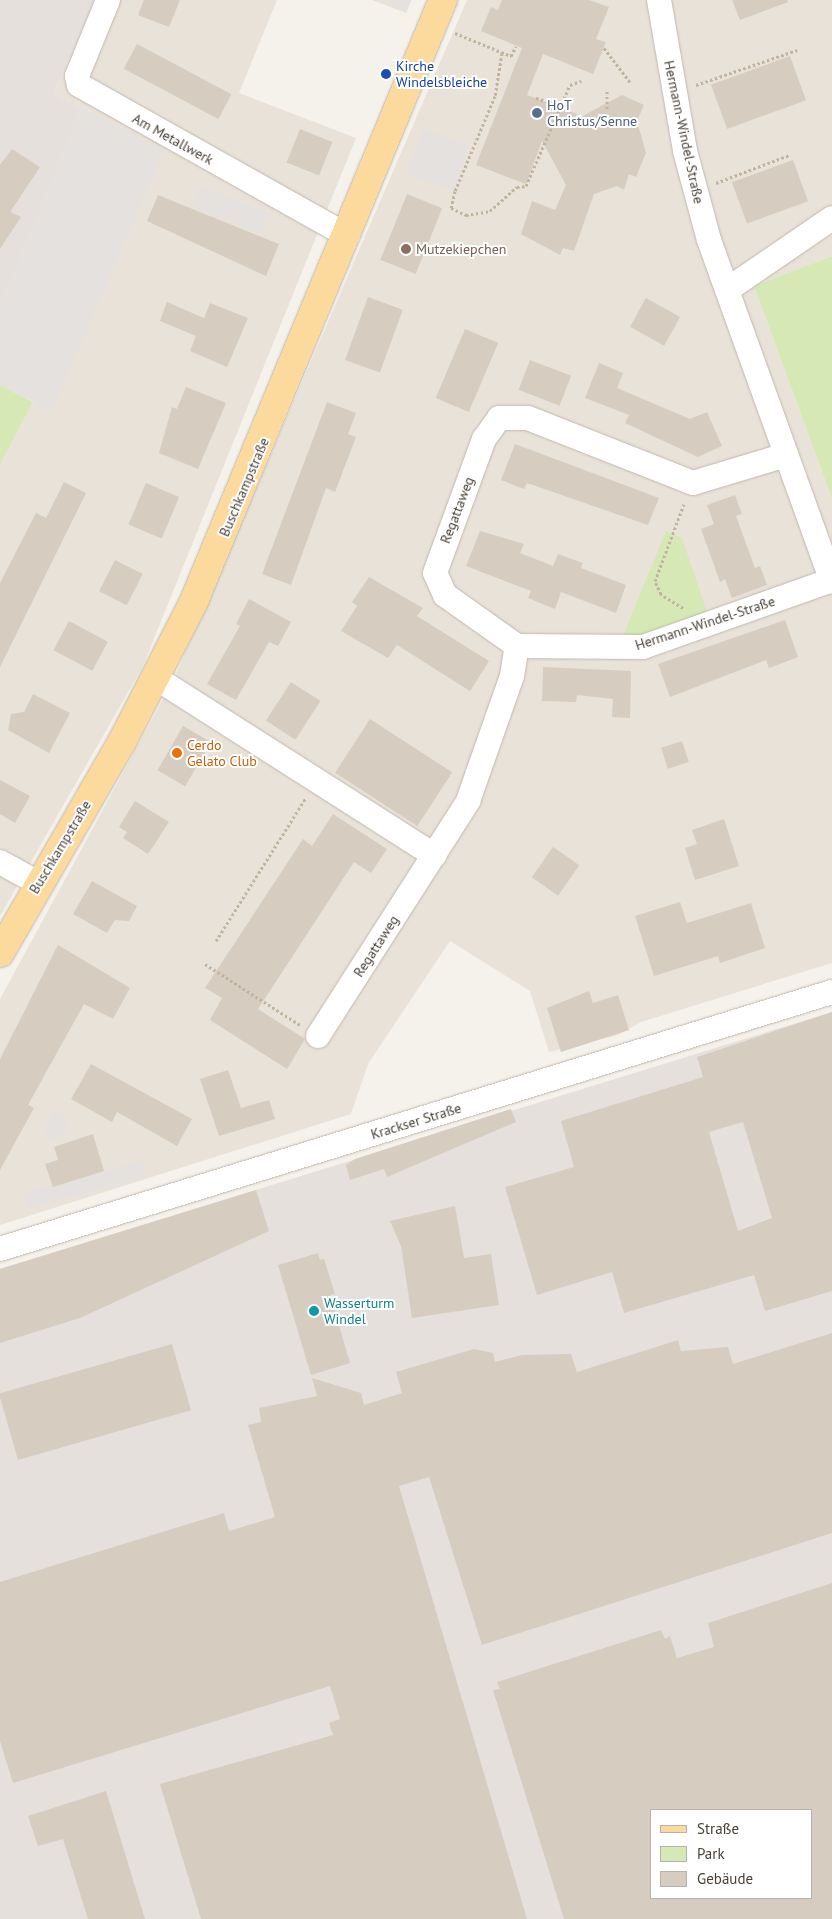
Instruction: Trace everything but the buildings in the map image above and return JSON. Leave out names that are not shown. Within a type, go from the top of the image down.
[{"type":"main road","name":"Buschkampstraße","points":[[0,953],[156,678],[236,507],[438,12]]},
{"type":"street","name":"Am Metallwerk","points":[[108,0],[77,76],[79,85],[348,236]]},
{"type":"street","name":"Hermann-Windel-Straße","points":[[516,646],[630,648],[832,581],[727,290],[694,191],[674,91],[659,0]]},
{"type":"street","points":[[727,290],[832,218]]},
{"type":"street","name":"Regattaweg","points":[[318,1036],[434,856],[477,783],[512,676],[516,646],[445,595],[436,573],[484,439],[498,418],[528,418],[693,483]]},
{"type":"street","points":[[693,483],[786,455]]},
{"type":"street","points":[[156,678],[434,856]]},
{"type":"street","points":[[0,862],[38,883]]},
{"type":"street","name":"Krackser Straße","points":[[0,1248],[832,992]]},
{"type":"path","points":[[438,12],[502,53],[512,56],[516,46]]},
{"type":"path","points":[[604,48],[630,82]]},
{"type":"path","points":[[674,91],[739,74],[797,50]]},
{"type":"path","points":[[502,53],[495,96],[467,155],[451,208],[466,216],[490,212],[518,187],[526,186],[570,85],[581,81]]},
{"type":"path","points":[[607,91],[607,111]]},
{"type":"path","points":[[536,98],[562,106]]},
{"type":"path","points":[[467,155],[474,157]]},
{"type":"path","points":[[694,191],[789,155]]},
{"type":"path","points":[[692,629],[685,611],[661,594],[654,580],[693,483]]},
{"type":"path","points":[[216,941],[317,780]]},
{"type":"path","points":[[205,964],[318,1036]]},
{"type":"shaded area","points":[[0,0],[96,0],[53,94],[164,150],[52,411],[0,385]]},
{"type":"shaded area","points":[[96,0],[277,0],[239,93],[356,138],[143,666],[0,916],[0,465],[33,402],[52,410],[80,108],[53,94]]},
{"type":"shaded area","points":[[372,0],[411,0],[406,13]]},
{"type":"shaded area","points":[[390,0],[411,0],[407,11],[388,4]]},
{"type":"shaded area","points":[[467,0],[832,0],[832,256],[754,286],[832,499],[832,963],[641,1022],[618,1035],[549,1052],[530,991],[450,941],[368,1064],[351,1114],[0,1225],[0,999],[174,679]]},
{"type":"shaded area","points":[[80,108],[164,150],[52,411],[0,385],[0,306]]},
{"type":"shaded area","points":[[423,129],[470,146],[454,191],[407,174]]},
{"type":"shaded area","points":[[200,186],[269,214],[260,234],[192,206]]},
{"type":"shaded area","points":[[832,1012],[832,1919],[0,1919],[0,1269]]},
{"type":"shaded area","points":[[54,1111],[70,1120],[58,1142],[42,1133]]},
{"type":"shaded area","points":[[142,1161],[146,1176],[28,1208],[24,1193]]},
{"type":"green space","points":[[832,256],[832,499],[754,286]]},
{"type":"green space","points":[[0,385],[33,402],[0,465]]},
{"type":"green space","points":[[666,531],[682,538],[708,615],[646,637],[622,638]]},
{"type":"place","name":"Kirche Windelsbleiche","points":[[386,74]]},
{"type":"place","name":"HoT Christus/Senne","points":[[537,113]]},
{"type":"place","name":"Mutzekiepchen","points":[[406,249]]},
{"type":"place","name":"Cerdo Gelato Club","points":[[177,753]]},
{"type":"place","name":"Wasserturm Windel","points":[[314,1311]]}]
